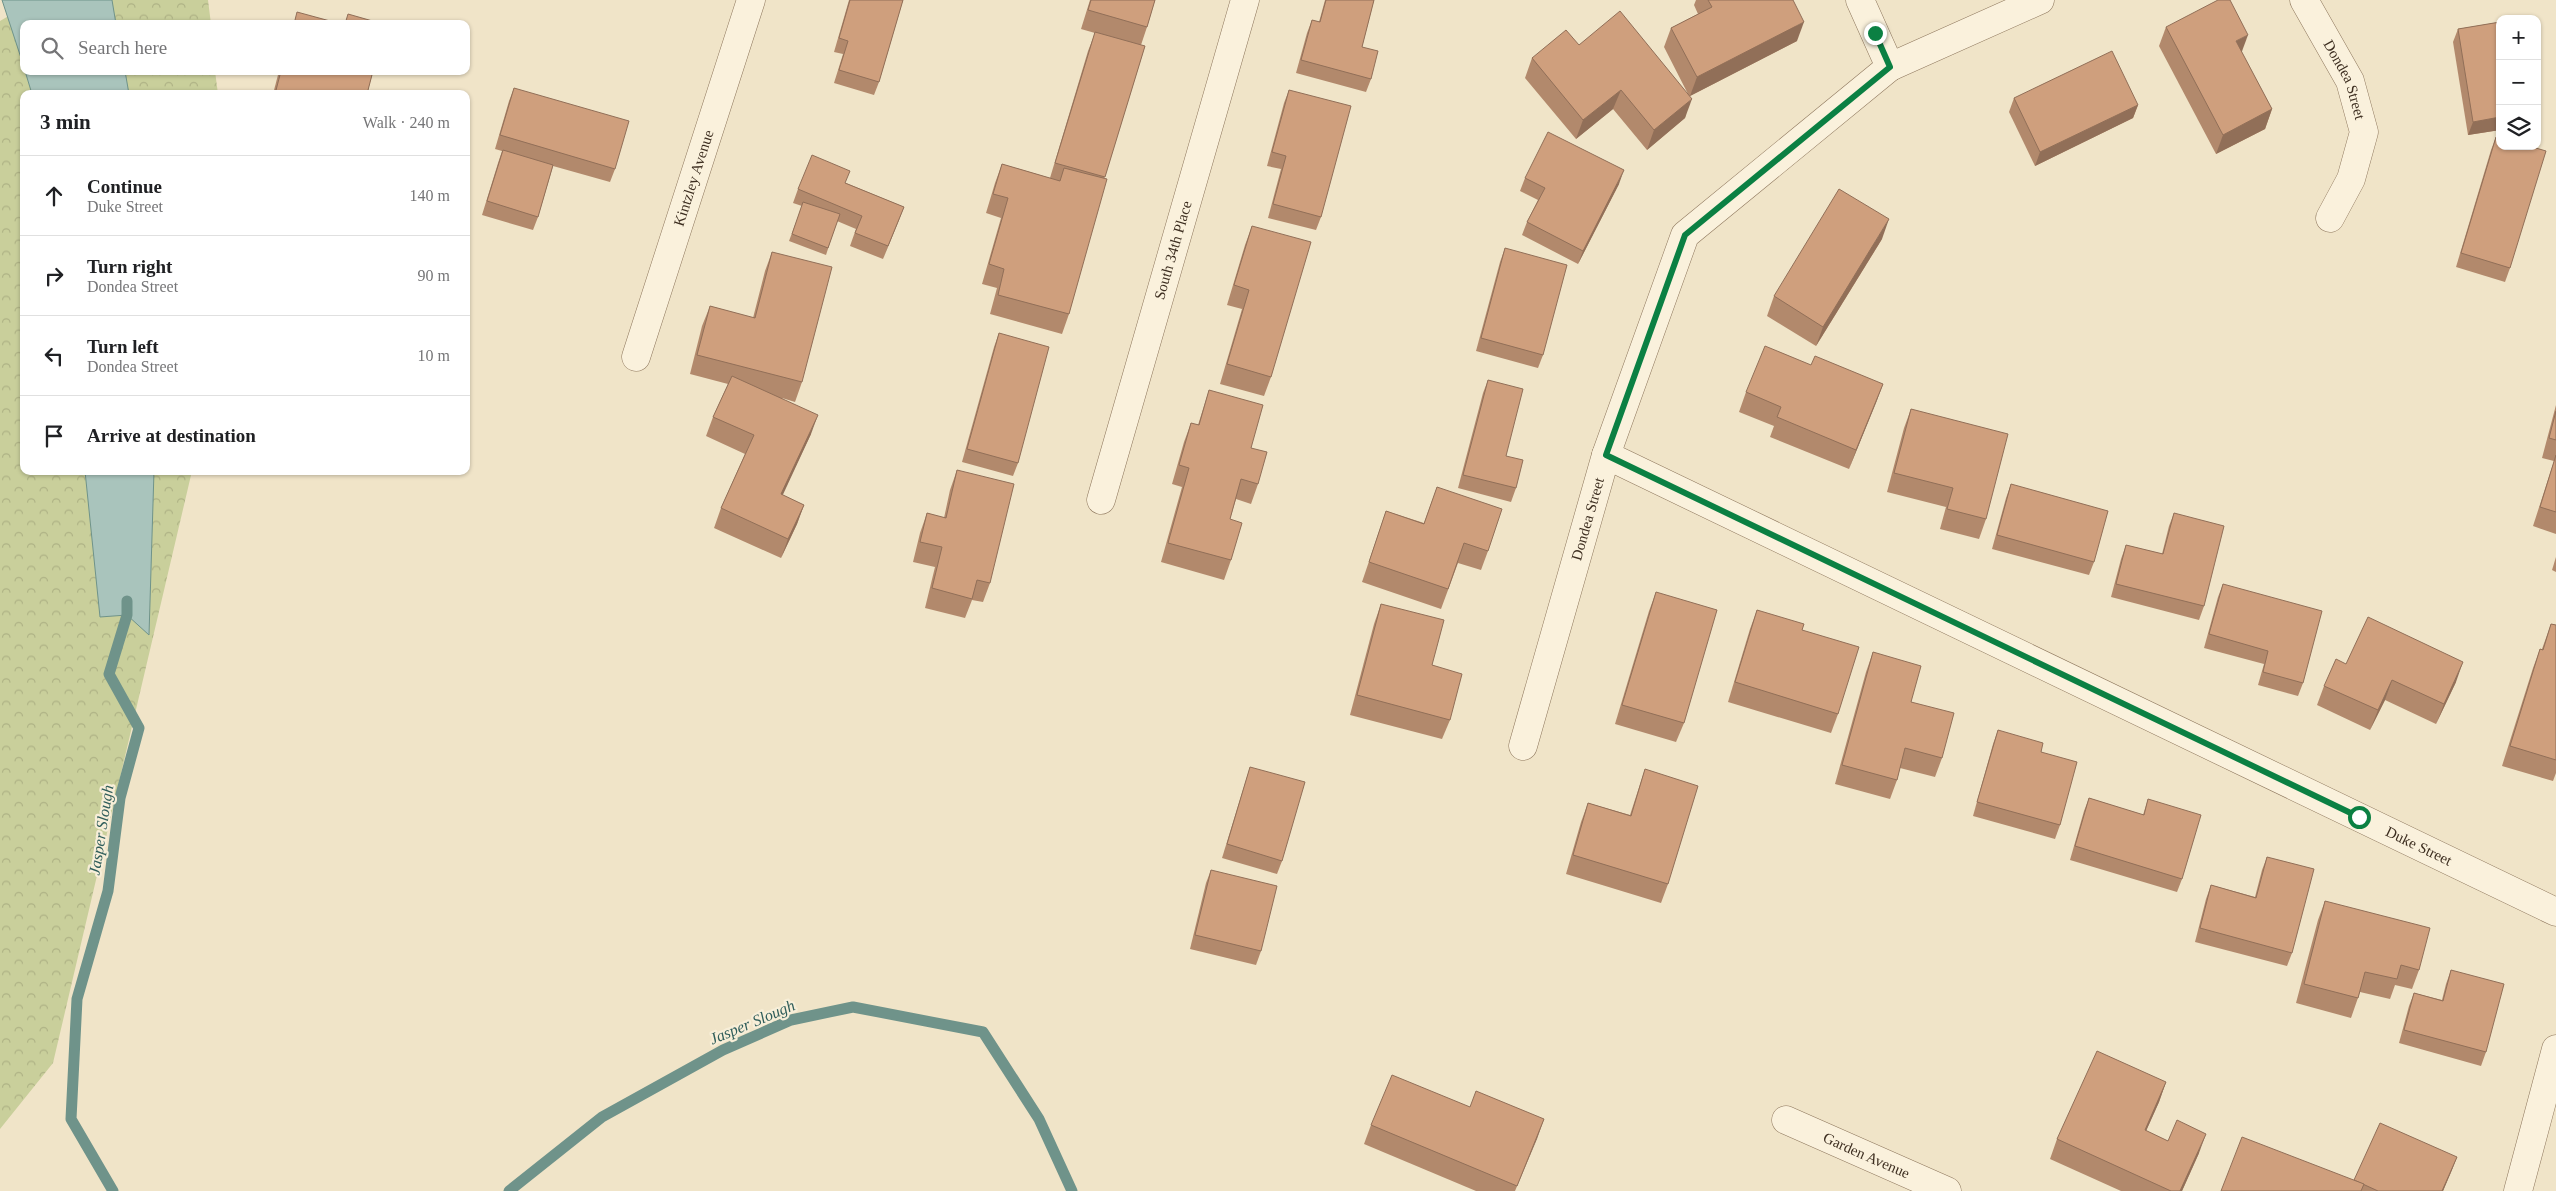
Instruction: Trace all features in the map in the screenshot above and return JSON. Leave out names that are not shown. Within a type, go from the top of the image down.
[{"type":"street","name":"Kintzley Avenue","points":[[636,357],[751,0]]},
{"type":"street","name":"South 34th Place","points":[[1101,500],[1244,0]]},
{"type":"street","points":[[1860,0],[1890,67]]},
{"type":"street","name":"Dondea Street","points":[[1524,746],[1606,455],[1685,235],[1890,67],[2040,0]]},
{"type":"street","name":"Dondea Street","points":[[2304,0],[2350,81],[2364,132],[2350,179],[2330,218]]},
{"type":"street","name":"Duke Street","points":[[1606,455],[2556,912]]},
{"type":"street","points":[[2518,1191],[2556,1049]]},
{"type":"street","name":"Garden Avenue","points":[[1786,1120],[1947,1191]]},
{"type":"green space","points":[[36,0],[208,0],[210,20],[20,20],[20,75],[216,75],[217,90],[20,90],[20,475],[191,475],[53,1063],[0,1129],[0,21]]},
{"type":"water","points":[[2,0],[112,0],[115,20],[20,20],[20,55]]},
{"type":"water","points":[[26,75],[126,75],[128,90],[31,90]]},
{"type":"water","points":[[85,475],[154,475],[149,635],[127,615],[100,617]]},
{"type":"building","points":[[850,0],[903,0],[879,82],[839,70],[848,41],[839,38]]},
{"type":"building","points":[[1091,0],[1155,0],[1147,27],[1088,10]]},
{"type":"building","points":[[1326,0],[1374,0],[1362,47],[1378,51],[1371,79],[1301,60],[1312,20],[1320,22]]},
{"type":"building","points":[[1708,0],[1793,0],[1804,22],[1697,77],[1671,28],[1712,7]]},
{"type":"building","points":[[2218,0],[2230,0],[2248,35],[2236,41],[2272,109],[2223,135],[2166,27]]},
{"type":"building","points":[[1620,11],[1692,99],[1654,130],[1621,90],[1583,120],[1532,58],[1566,30],[1579,45]]},
{"type":"building","points":[[297,12],[326,20],[295,20]]},
{"type":"building","points":[[348,14],[369,20],[346,20]]},
{"type":"building","points":[[2496,23],[2496,118],[2473,122],[2458,29]]},
{"type":"building","points":[[1095,32],[1145,46],[1105,177],[1055,163]]},
{"type":"building","points":[[2112,51],[2138,105],[2040,152],[2014,98]]},
{"type":"building","points":[[280,75],[372,75],[368,90],[276,90]]},
{"type":"building","points":[[514,88],[629,121],[615,169],[500,135]]},
{"type":"building","points":[[1289,90],[1351,106],[1321,217],[1273,204],[1286,156],[1272,152]]},
{"type":"building","points":[[1548,132],[1624,170],[1583,251],[1527,222],[1545,188],[1525,178]]},
{"type":"building","points":[[2496,137],[2496,150],[2546,151],[2510,268],[2461,253]]},
{"type":"building","points":[[503,150],[553,165],[538,217],[487,201]]},
{"type":"building","points":[[812,155],[850,171],[845,183],[904,207],[888,246],[855,233],[862,216],[798,189]]},
{"type":"building","points":[[1002,164],[1060,181],[1064,168],[1107,179],[1069,314],[998,295],[1004,269],[989,264],[1008,198],[993,194]]},
{"type":"building","points":[[1839,189],[1889,219],[1823,327],[1774,296]]},
{"type":"building","points":[[803,202],[840,214],[828,248],[792,234]]},
{"type":"building","points":[[1252,226],[1311,242],[1271,377],[1227,364],[1249,290],[1234,285]]},
{"type":"building","points":[[1505,248],[1567,265],[1543,355],[1481,338]]},
{"type":"building","points":[[772,252],[832,267],[802,382],[697,355],[710,306],[755,318]]},
{"type":"building","points":[[999,333],[1049,347],[1018,463],[967,449]]},
{"type":"building","points":[[1765,346],[1811,365],[1815,356],[1883,384],[1856,450],[1777,417],[1781,407],[1746,392]]},
{"type":"building","points":[[732,376],[818,415],[781,494],[804,505],[788,539],[721,508],[754,435],[713,417]]},
{"type":"building","points":[[1488,380],[1523,389],[1506,456],[1523,460],[1516,488],[1463,475]]},
{"type":"building","points":[[1209,390],[1263,405],[1251,448],[1267,452],[1258,484],[1241,479],[1230,519],[1242,523],[1231,560],[1168,543],[1189,468],[1179,465],[1191,423],[1199,425]]},
{"type":"building","points":[[1911,409],[2008,434],[1986,519],[1947,509],[1953,488],[1894,473]]},
{"type":"building","points":[[2556,411],[2556,440],[2549,438]]},
{"type":"building","points":[[2556,455],[2556,512],[2540,507]]},
{"type":"building","points":[[957,470],[1014,484],[990,583],[977,580],[972,599],[932,588],[942,547],[920,542],[927,513],[946,518]]},
{"type":"building","points":[[2011,484],[2108,511],[2094,562],[1997,535]]},
{"type":"building","points":[[1437,487],[1502,509],[1488,551],[1464,543],[1448,589],[1369,562],[1386,511],[1424,524]]},
{"type":"building","points":[[2174,513],[2224,526],[2204,606],[2116,584],[2126,545],[2163,554]]},
{"type":"building","points":[[2223,584],[2322,611],[2303,683],[2263,672],[2268,651],[2209,634]]},
{"type":"building","points":[[1656,592],[1717,610],[1684,723],[1622,705]]},
{"type":"building","points":[[1381,604],[1444,620],[1432,665],[1462,674],[1450,720],[1357,695]]},
{"type":"building","points":[[1757,610],[1804,624],[1802,630],[1859,647],[1838,714],[1735,682]]},
{"type":"building","points":[[2368,617],[2463,662],[2444,704],[2392,680],[2378,710],[2324,686],[2336,659],[2346,664]]},
{"type":"building","points":[[2551,624],[2556,625],[2556,760],[2510,746],[2540,649],[2543,650]]},
{"type":"building","points":[[1873,652],[1921,666],[1911,702],[1954,713],[1942,758],[1905,748],[1897,780],[1842,765]]},
{"type":"building","points":[[1998,730],[2043,743],[2041,752],[2077,762],[2060,825],[1977,802]]},
{"type":"building","points":[[1250,767],[1305,782],[1282,861],[1227,844]]},
{"type":"building","points":[[1645,769],[1698,786],[1668,884],[1573,855],[1588,803],[1631,816]]},
{"type":"building","points":[[2089,798],[2144,815],[2148,799],[2201,815],[2182,879],[2075,846]]},
{"type":"building","points":[[2267,857],[2314,869],[2292,953],[2200,928],[2211,885],[2256,898]]},
{"type":"building","points":[[1211,870],[1277,886],[1261,951],[1195,935]]},
{"type":"building","points":[[2325,901],[2430,928],[2419,970],[2401,965],[2397,979],[2365,972],[2358,998],[2304,984]]},
{"type":"building","points":[[2451,970],[2504,984],[2486,1052],[2404,1030],[2414,993],[2443,1001]]},
{"type":"building","points":[[2097,1051],[2166,1082],[2145,1130],[2168,1141],[2177,1120],[2206,1134],[2180,1191],[2171,1191],[2057,1139]]},
{"type":"building","points":[[1392,1075],[1470,1107],[1476,1091],[1544,1119],[1517,1186],[1371,1125]]},
{"type":"building","points":[[2380,1123],[2457,1157],[2442,1191],[2378,1191],[2354,1180]]},
{"type":"building","points":[[2242,1137],[2364,1184],[2361,1191],[2221,1191]]},
{"type":"waterway","name":"Jasper Slough","points":[[113,1191],[71,1119],[77,999],[108,891],[120,798],[139,728],[109,674],[127,615],[127,601]]},
{"type":"waterway","name":"Jasper Slough","points":[[509,1191],[602,1117],[723,1050],[791,1020],[853,1007],[983,1032],[1039,1119],[1072,1191]]},
{"type":"route","points":[[1875,33],[1890,67],[1685,235],[1606,455],[2359,817]]}]
